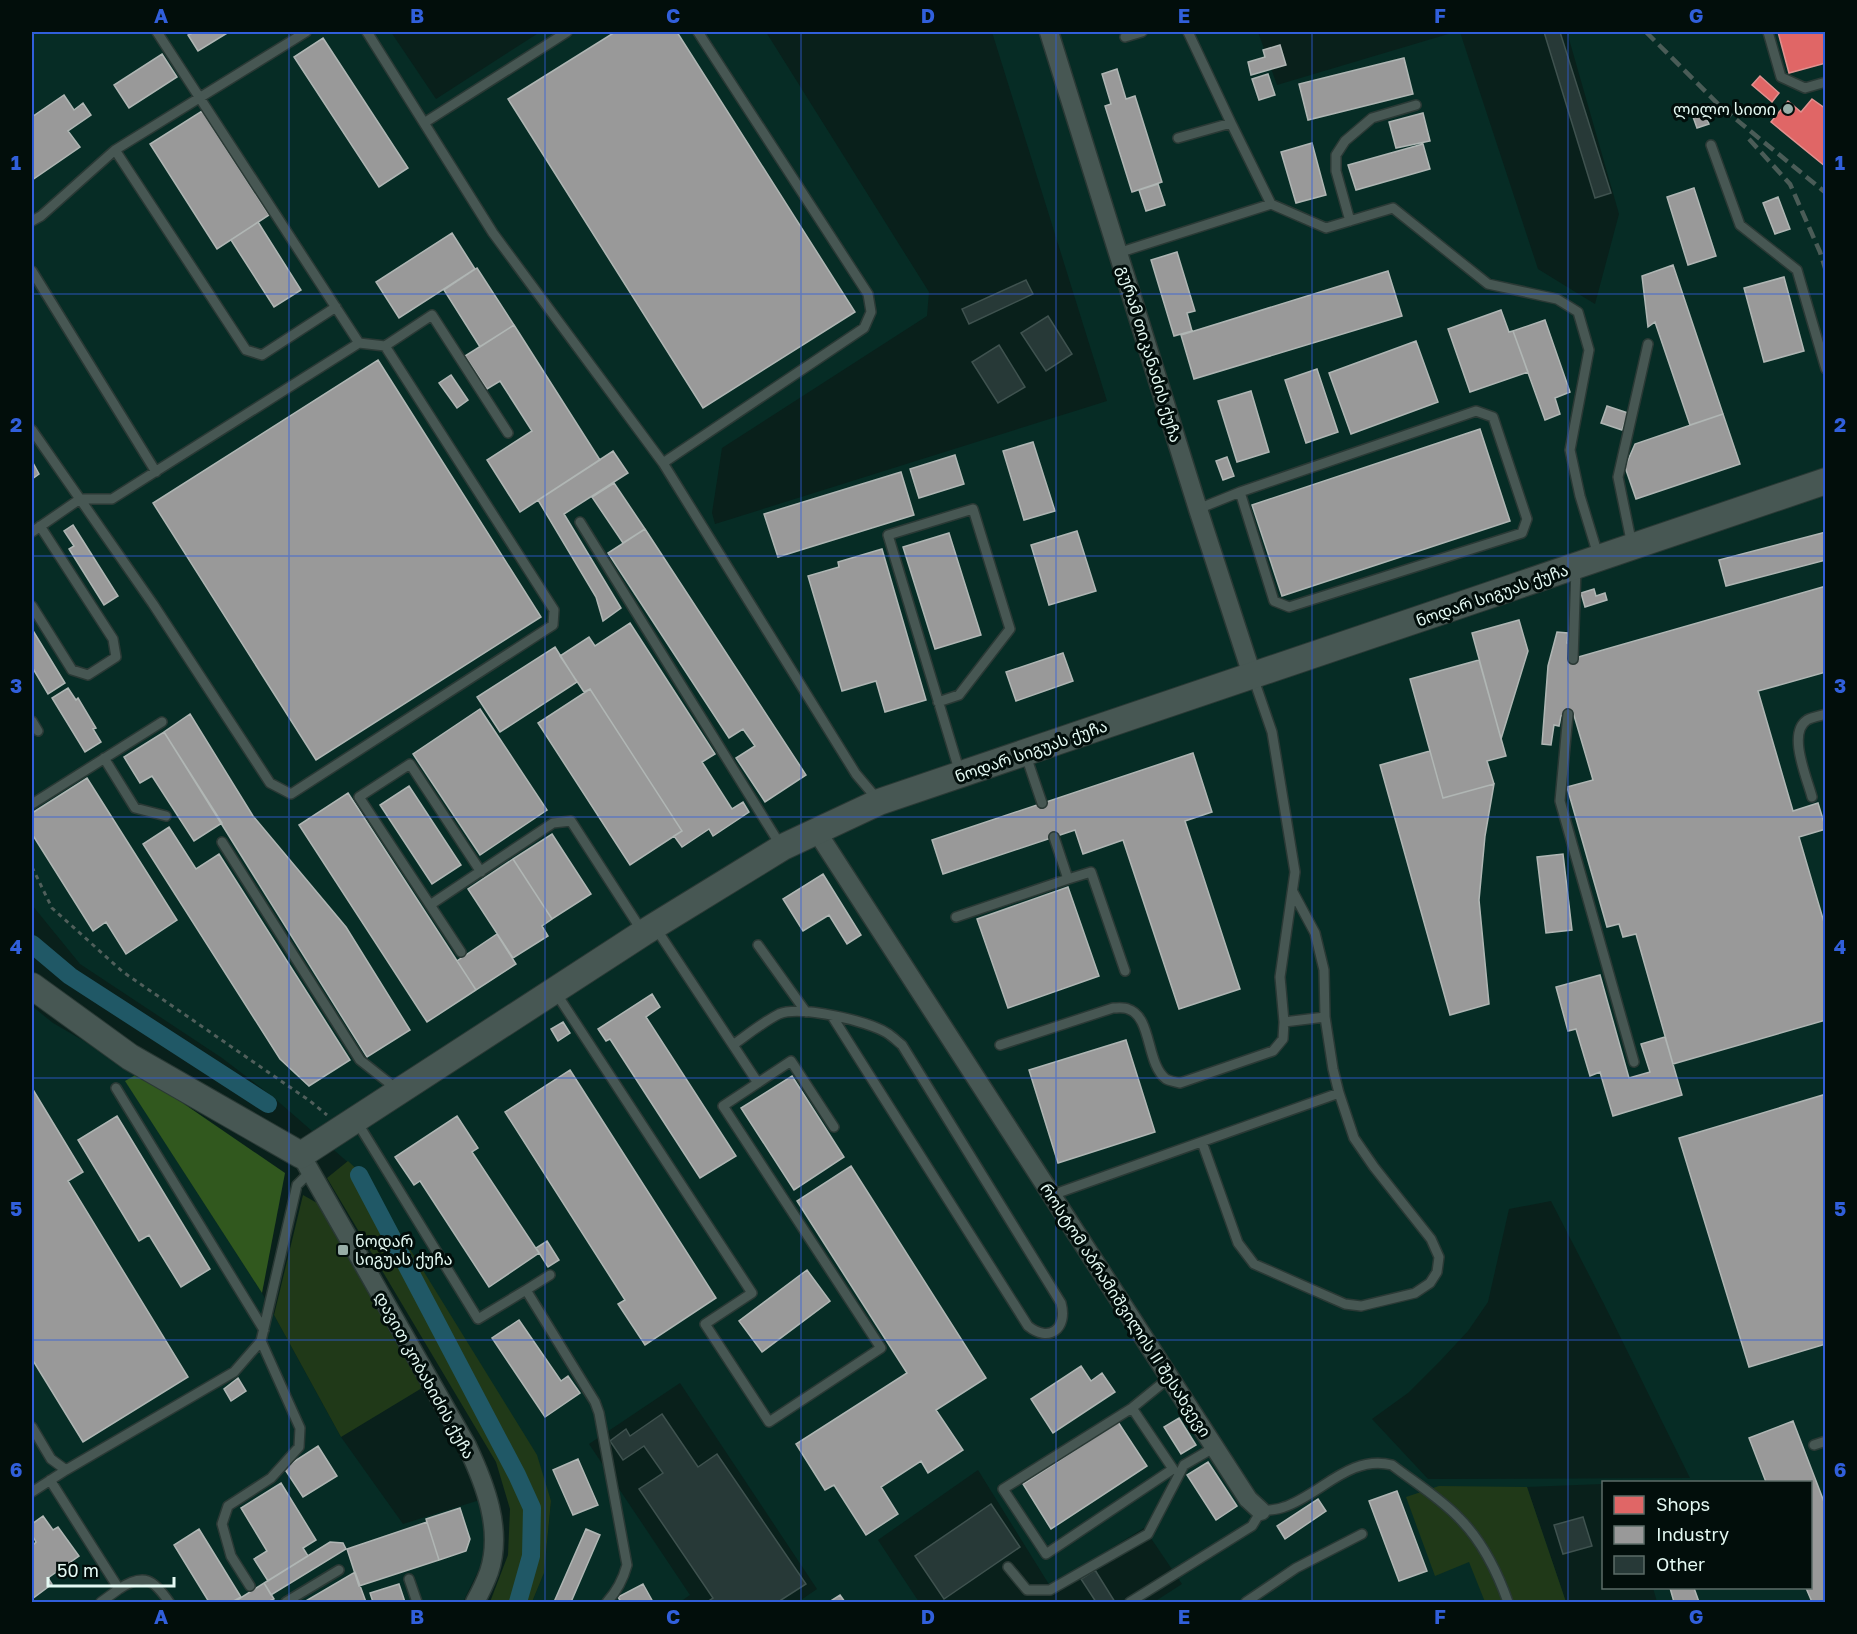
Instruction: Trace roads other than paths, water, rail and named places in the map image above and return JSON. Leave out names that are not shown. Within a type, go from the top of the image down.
[{"type":"street","name":"გურამ თიკანაძის ქუჩა","points":[[1049,32],[1252,675]]},
{"type":"street","name":"ნოდარ სიგუას ქუჩა","points":[[306,1164],[350,1124],[648,930],[783,848],[879,802],[1826,481]]},
{"type":"street","name":"როსტომ აბრამიშვილის II შესახვევი","points":[[817,832],[1248,1499],[1261,1511]]},
{"type":"street","points":[[32,986],[130,1056],[306,1164]]},
{"type":"street","name":"დავით კობახიძის ქუჩა","points":[[306,1164],[461,1436],[479,1473],[490,1506],[494,1539],[489,1571],[475,1602]]},
{"type":"lane","points":[[157,32],[359,343]]},
{"type":"lane","points":[[32,221],[41,216],[115,150],[306,32]]},
{"type":"lane","points":[[367,32],[493,233],[663,463],[856,774],[879,802]]},
{"type":"lane","points":[[424,123],[567,32]]},
{"type":"lane","points":[[663,463],[864,328],[871,312],[868,294],[698,32]]},
{"type":"lane","points":[[1125,37],[1142,32]]},
{"type":"lane","points":[[1188,32],[1271,204],[1326,228],[1393,208],[1488,284],[1557,299],[1578,312],[1589,350],[1570,450],[1580,496],[1588,562],[1573,658]]},
{"type":"lane","points":[[1768,32],[1781,78],[1805,88],[1826,82]]},
{"type":"lane","points":[[1350,221],[1336,171],[1336,155],[1345,141],[1372,118],[1416,105]]},
{"type":"lane","points":[[1178,138],[1231,123]]},
{"type":"lane","points":[[1711,145],[1740,225],[1797,270],[1826,369]]},
{"type":"lane","points":[[115,150],[246,350],[262,354],[336,307]]},
{"type":"lane","points":[[1118,253],[1271,204]]},
{"type":"lane","points":[[32,271],[156,472]]},
{"type":"lane","points":[[32,606],[72,670],[88,675],[116,657],[113,639],[36,529],[80,499],[112,500],[359,343],[385,346],[432,315],[508,433]]},
{"type":"lane","points":[[1632,547],[1618,477],[1648,344]]},
{"type":"lane","points":[[32,430],[153,604],[270,783],[291,794],[553,625],[554,610],[385,346]]},
{"type":"lane","points":[[1198,509],[1240,492],[1476,411],[1493,417],[1527,519],[1522,533],[1289,607],[1274,602],[1240,492]]},
{"type":"lane","points":[[938,702],[959,695],[1010,629],[973,509],[888,535],[938,702],[960,775]]},
{"type":"lane","points":[[580,522],[783,848]]},
{"type":"lane","points":[[1000,1045],[1113,1008],[1127,1008],[1137,1015],[1143,1026],[1157,1069],[1167,1080],[1180,1083],[1274,1051],[1283,1039],[1284,1022],[1280,977],[1295,872],[1272,732],[1252,675]]},
{"type":"lane","points":[[1568,714],[1560,801],[1634,1062]]},
{"type":"lane","points":[[1812,797],[1797,744],[1799,730],[1807,720],[1826,714]]},
{"type":"lane","points":[[32,721],[38,731]]},
{"type":"lane","points":[[32,804],[162,722]]},
{"type":"lane","points":[[1025,753],[1042,803]]},
{"type":"lane","points":[[104,758],[135,808],[166,816]]},
{"type":"lane","points":[[461,952],[359,797],[411,764],[481,872]]},
{"type":"lane","points":[[430,905],[554,823],[571,821],[758,1083]]},
{"type":"lane","points":[[1054,837],[1068,879]]},
{"type":"lane","points":[[222,842],[360,1060],[399,1092]]},
{"type":"lane","points":[[956,917],[1091,872],[1125,971]]},
{"type":"lane","points":[[1202,1142],[1238,1243],[1254,1264],[1344,1304],[1361,1306],[1415,1293],[1430,1283],[1437,1272],[1439,1257],[1431,1239],[1354,1138],[1339,1093],[1325,1017],[1324,970],[1315,933],[1293,892]]},
{"type":"lane","points":[[758,945],[806,1012]]},
{"type":"lane","points":[[555,991],[752,1293],[705,1324],[769,1422],[881,1348],[723,1106],[791,1061],[834,1127]]},
{"type":"lane","points":[[732,1045],[781,1014],[806,1012],[832,1016],[866,1024],[886,1033],[902,1045],[1061,1303],[1063,1317],[1057,1329],[1050,1334],[1038,1334],[1028,1326],[832,1016]]},
{"type":"lane","points":[[1284,1022],[1325,1017]]},
{"type":"lane","points":[[116,1088],[264,1330]]},
{"type":"lane","points":[[1052,1196],[1339,1093]]},
{"type":"lane","points":[[350,1124],[478,1319],[550,1275]]},
{"type":"lane","points":[[32,1492],[234,1372],[261,1341],[297,1185],[306,1164]]},
{"type":"lane","points":[[526,1290],[595,1402],[599,1413],[627,1565],[620,1585],[607,1602]]},
{"type":"lane","points":[[250,1586],[231,1556],[222,1524],[228,1506],[272,1478],[299,1447],[300,1428],[261,1341]]},
{"type":"lane","points":[[1132,1408],[1173,1469],[1046,1554],[1003,1489],[1132,1408],[1170,1377]]},
{"type":"lane","points":[[32,1427],[51,1459],[66,1470]]},
{"type":"lane","points":[[1814,1445],[1826,1441]]},
{"type":"lane","points":[[1008,1567],[1028,1590],[1050,1590],[1148,1534],[1184,1465],[1215,1447]]},
{"type":"lane","points":[[1130,1602],[1252,1526],[1261,1511],[1285,1507],[1358,1466],[1380,1462],[1392,1465],[1458,1517],[1483,1547],[1500,1580],[1508,1602]]},
{"type":"lane","points":[[50,1480],[120,1589]]},
{"type":"lane","points":[[1246,1602],[1296,1568],[1362,1534]]},
{"type":"lane","points":[[286,1602],[339,1570]]},
{"type":"lane","points":[[409,1579],[417,1602]]},
{"type":"lane","points":[[100,1602],[132,1580],[148,1580],[158,1586],[169,1602]]},
{"type":"waterway","points":[[32,944],[70,976],[268,1104]]},
{"type":"waterway","points":[[359,1175],[517,1475],[532,1508],[531,1556],[518,1602]]},
{"type":"railway","points":[[1646,32],[1721,107],[1826,193]]},
{"type":"railway","points":[[1749,139],[1790,184],[1826,271]]},
{"type":"place","name":"ლილო სითი","points":[[1788,109]]},
{"type":"place","name":"ნოდარ სიგუას ქუჩა","points":[[343,1250]]}]
